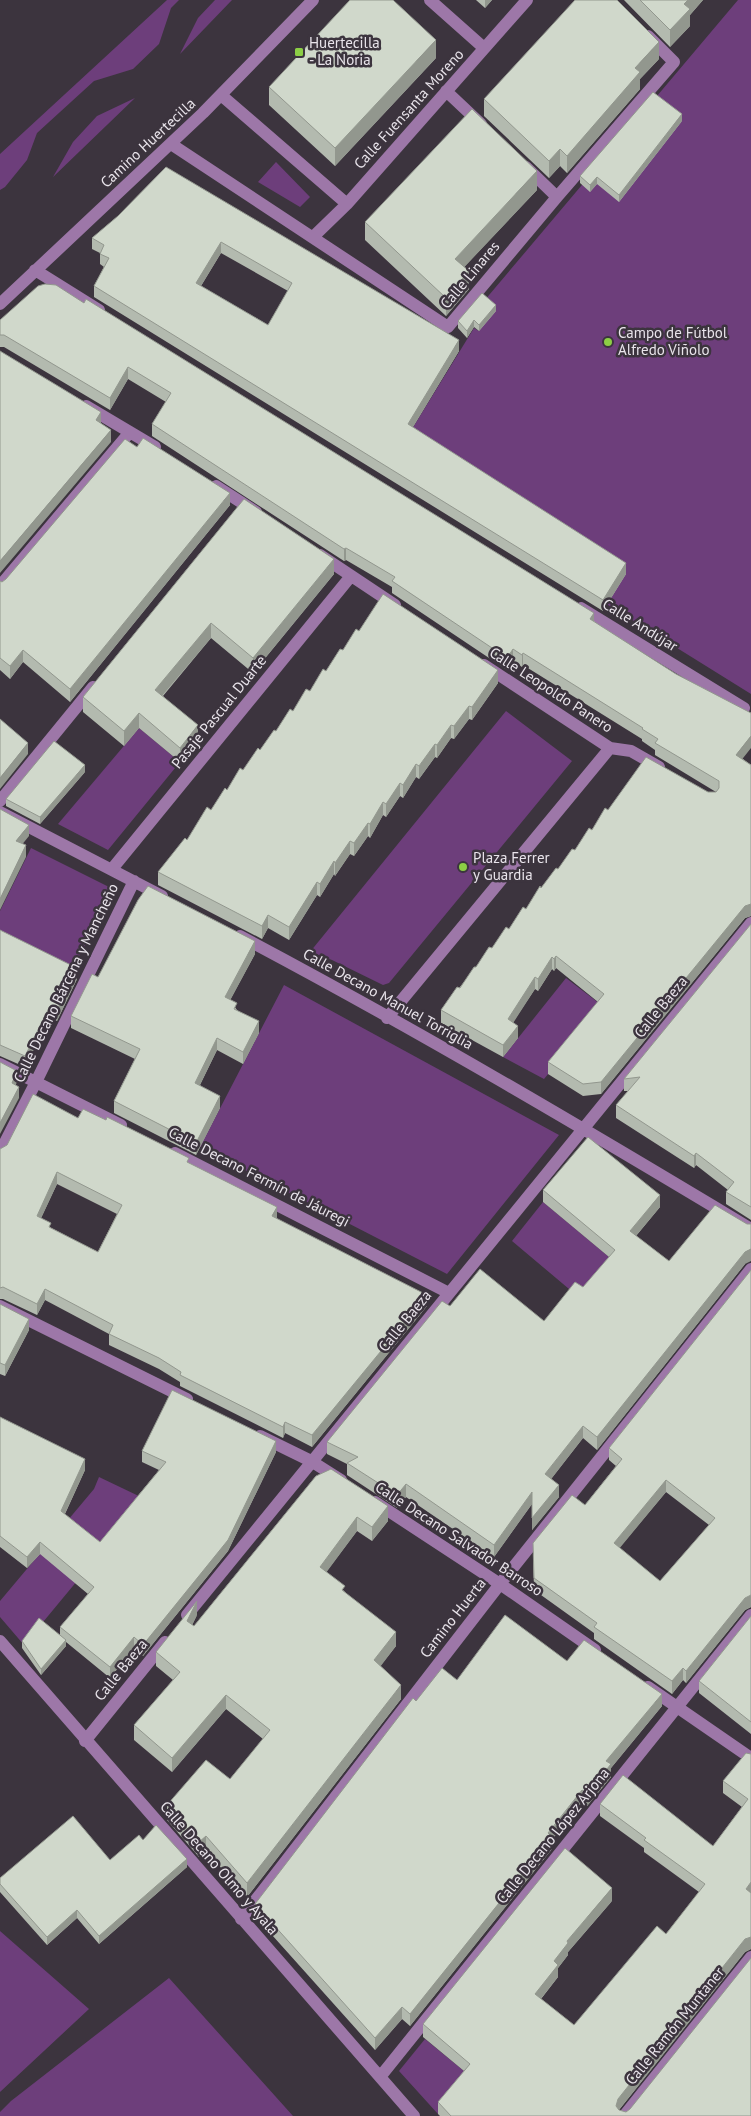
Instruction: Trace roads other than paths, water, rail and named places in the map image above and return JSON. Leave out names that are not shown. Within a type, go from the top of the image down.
[{"type":"street","name":"Camino Huertecilla","points":[[0,304],[171,144],[313,0]]},
{"type":"street","points":[[430,0],[484,48]]},
{"type":"street","name":"Calle Fuensanta Moreno","points":[[313,237],[347,204],[527,0]]},
{"type":"street","name":"Calle Linares","points":[[171,144],[448,327],[674,62],[640,28]]},
{"type":"street","points":[[446,91],[488,131]]},
{"type":"street","points":[[221,95],[347,204]]},
{"type":"street","points":[[515,157],[557,197]]},
{"type":"street","points":[[35,270],[111,317]]},
{"type":"street","points":[[73,398],[162,452]]},
{"type":"street","points":[[0,586],[130,432]]},
{"type":"street","points":[[202,477],[239,506],[265,518]]},
{"type":"street","points":[[312,550],[408,614]]},
{"type":"street","name":"Pasaje Pascual Duarte","points":[[112,869],[351,576]]},
{"type":"street","name":"Calle Andújar","points":[[566,599],[744,708]]},
{"type":"street","name":"Calle Leopoldo Panero","points":[[474,659],[610,748],[631,751],[671,774]]},
{"type":"street","points":[[0,801],[99,679]]},
{"type":"street","points":[[387,1018],[610,748]]},
{"type":"street","points":[[0,812],[177,903]]},
{"type":"street","name":"Calle Decano Bárcena y Mancheño","points":[[0,1152],[134,881]]},
{"type":"street","name":"Calle Baeza","points":[[85,1741],[311,1461],[751,923]]},
{"type":"street","name":"Calle Decano Manuel Torriglia","points":[[229,930],[583,1128],[751,1230]]},
{"type":"street","points":[[0,1064],[133,1131]]},
{"type":"street","name":"Calle Decano Fermín de Jáuregi","points":[[168,1149],[449,1293]]},
{"type":"street","name":"Camino Huerta","points":[[241,1919],[500,1584],[751,1269]]},
{"type":"street","points":[[0,1306],[200,1405]]},
{"type":"street","name":"Calle Decano Salvador Barroso","points":[[251,1431],[311,1461],[500,1584],[605,1657]]},
{"type":"street","name":"Calle Decano López Arjona","points":[[380,2076],[751,1615]]},
{"type":"street","name":"Calle Decano Olmo y Ayala","points":[[0,1641],[85,1741],[414,2116]]},
{"type":"street","points":[[637,1680],[751,1758]]},
{"type":"street","name":"Calle Ramón Muntaner","points":[[624,2116],[751,1957]]},
{"type":"place","name":"Huertecilla - La Noria","points":[[299,52]]},
{"type":"place","name":"Campo de Fútbol Alfredo Viñolo","points":[[608,342]]},
{"type":"place","name":"Plaza Ferrer y Guardia","points":[[463,867]]}]
